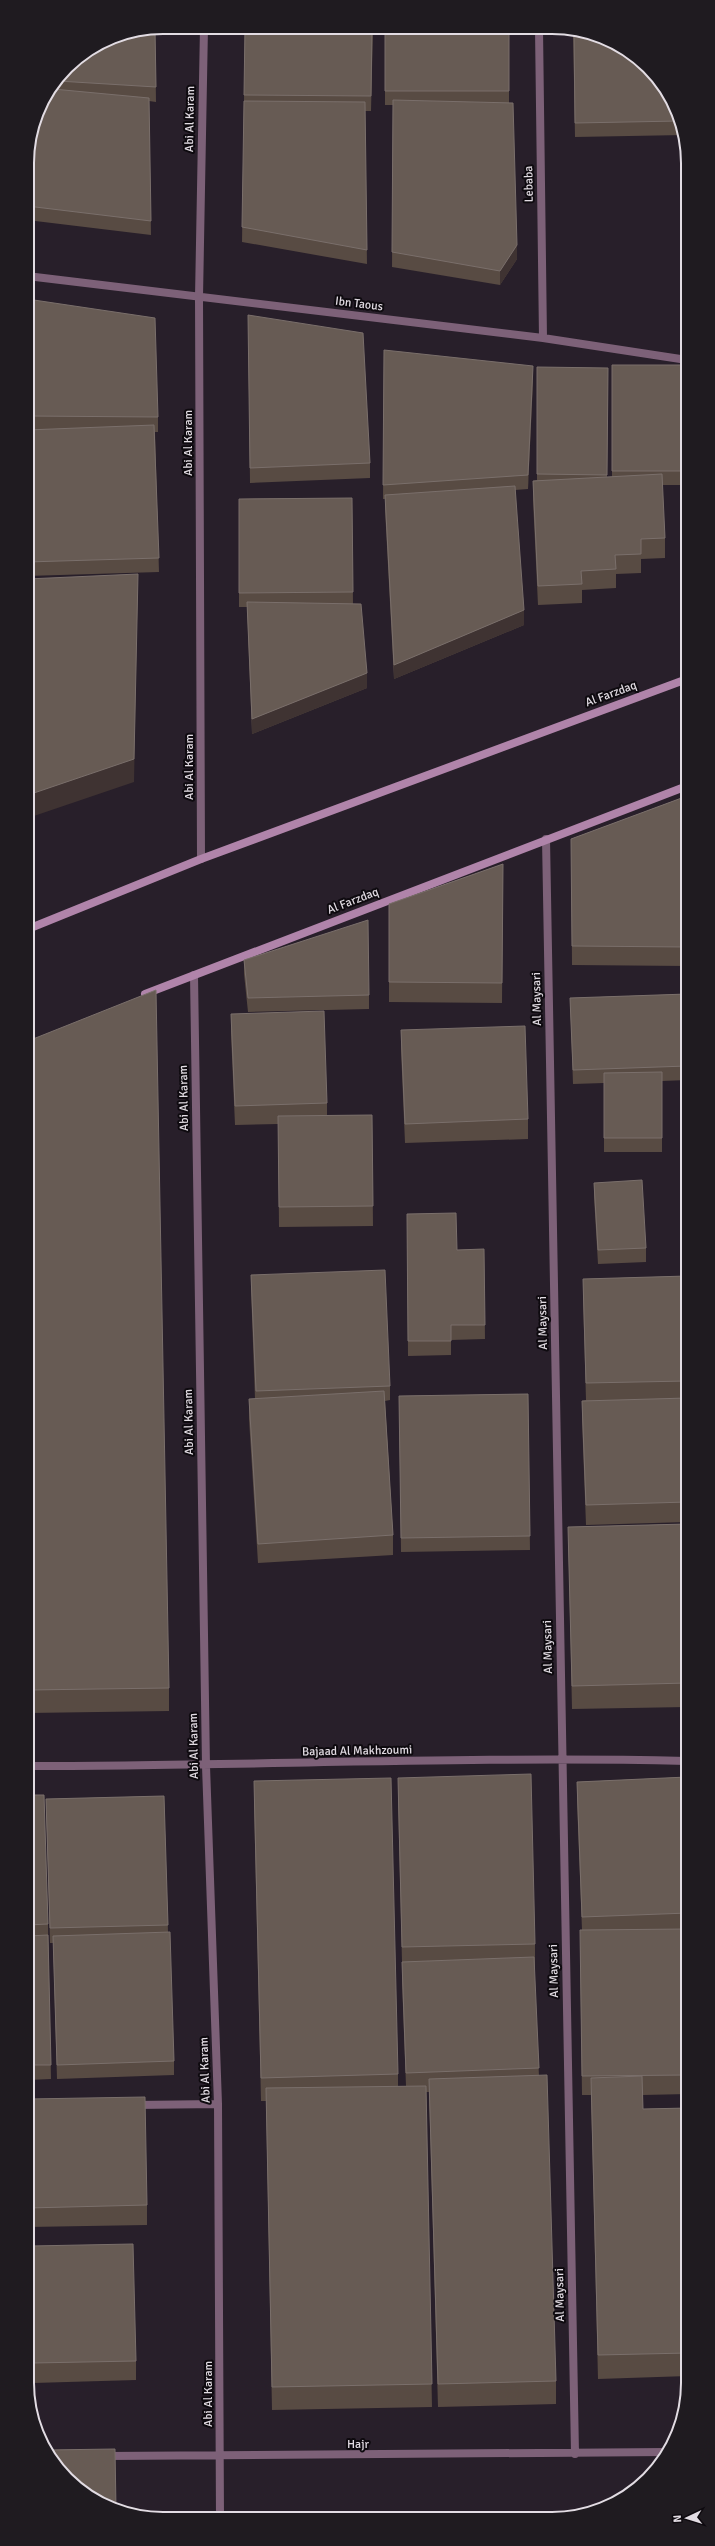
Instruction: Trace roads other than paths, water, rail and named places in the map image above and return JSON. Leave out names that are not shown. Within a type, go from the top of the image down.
[{"type":"street","name":"Abi Al Karam","points":[[201,859],[199,297],[204,34]]},
{"type":"street","name":"Lebaba","points":[[539,34],[543,338]]},
{"type":"street","name":"Ibn Taous","points":[[34,277],[543,338],[681,359]]},
{"type":"street","name":"Al Farzdaq","points":[[34,927],[201,859],[681,681]]},
{"type":"street","name":"Al Farzdaq","points":[[136,998],[681,788]]},
{"type":"street","name":"Al Maysari","points":[[546,839],[575,2454]]},
{"type":"street","name":"Abi Al Karam","points":[[194,975],[206,1766],[218,2104],[220,2512]]},
{"type":"street","name":"Bajaad Al Makhzoumi","points":[[34,1766],[206,1766],[562,1758],[681,1761]]},
{"type":"street","points":[[123,2105],[218,2104]]},
{"type":"street","name":"Hajr","points":[[96,2456],[221,2457],[660,2452]]}]
